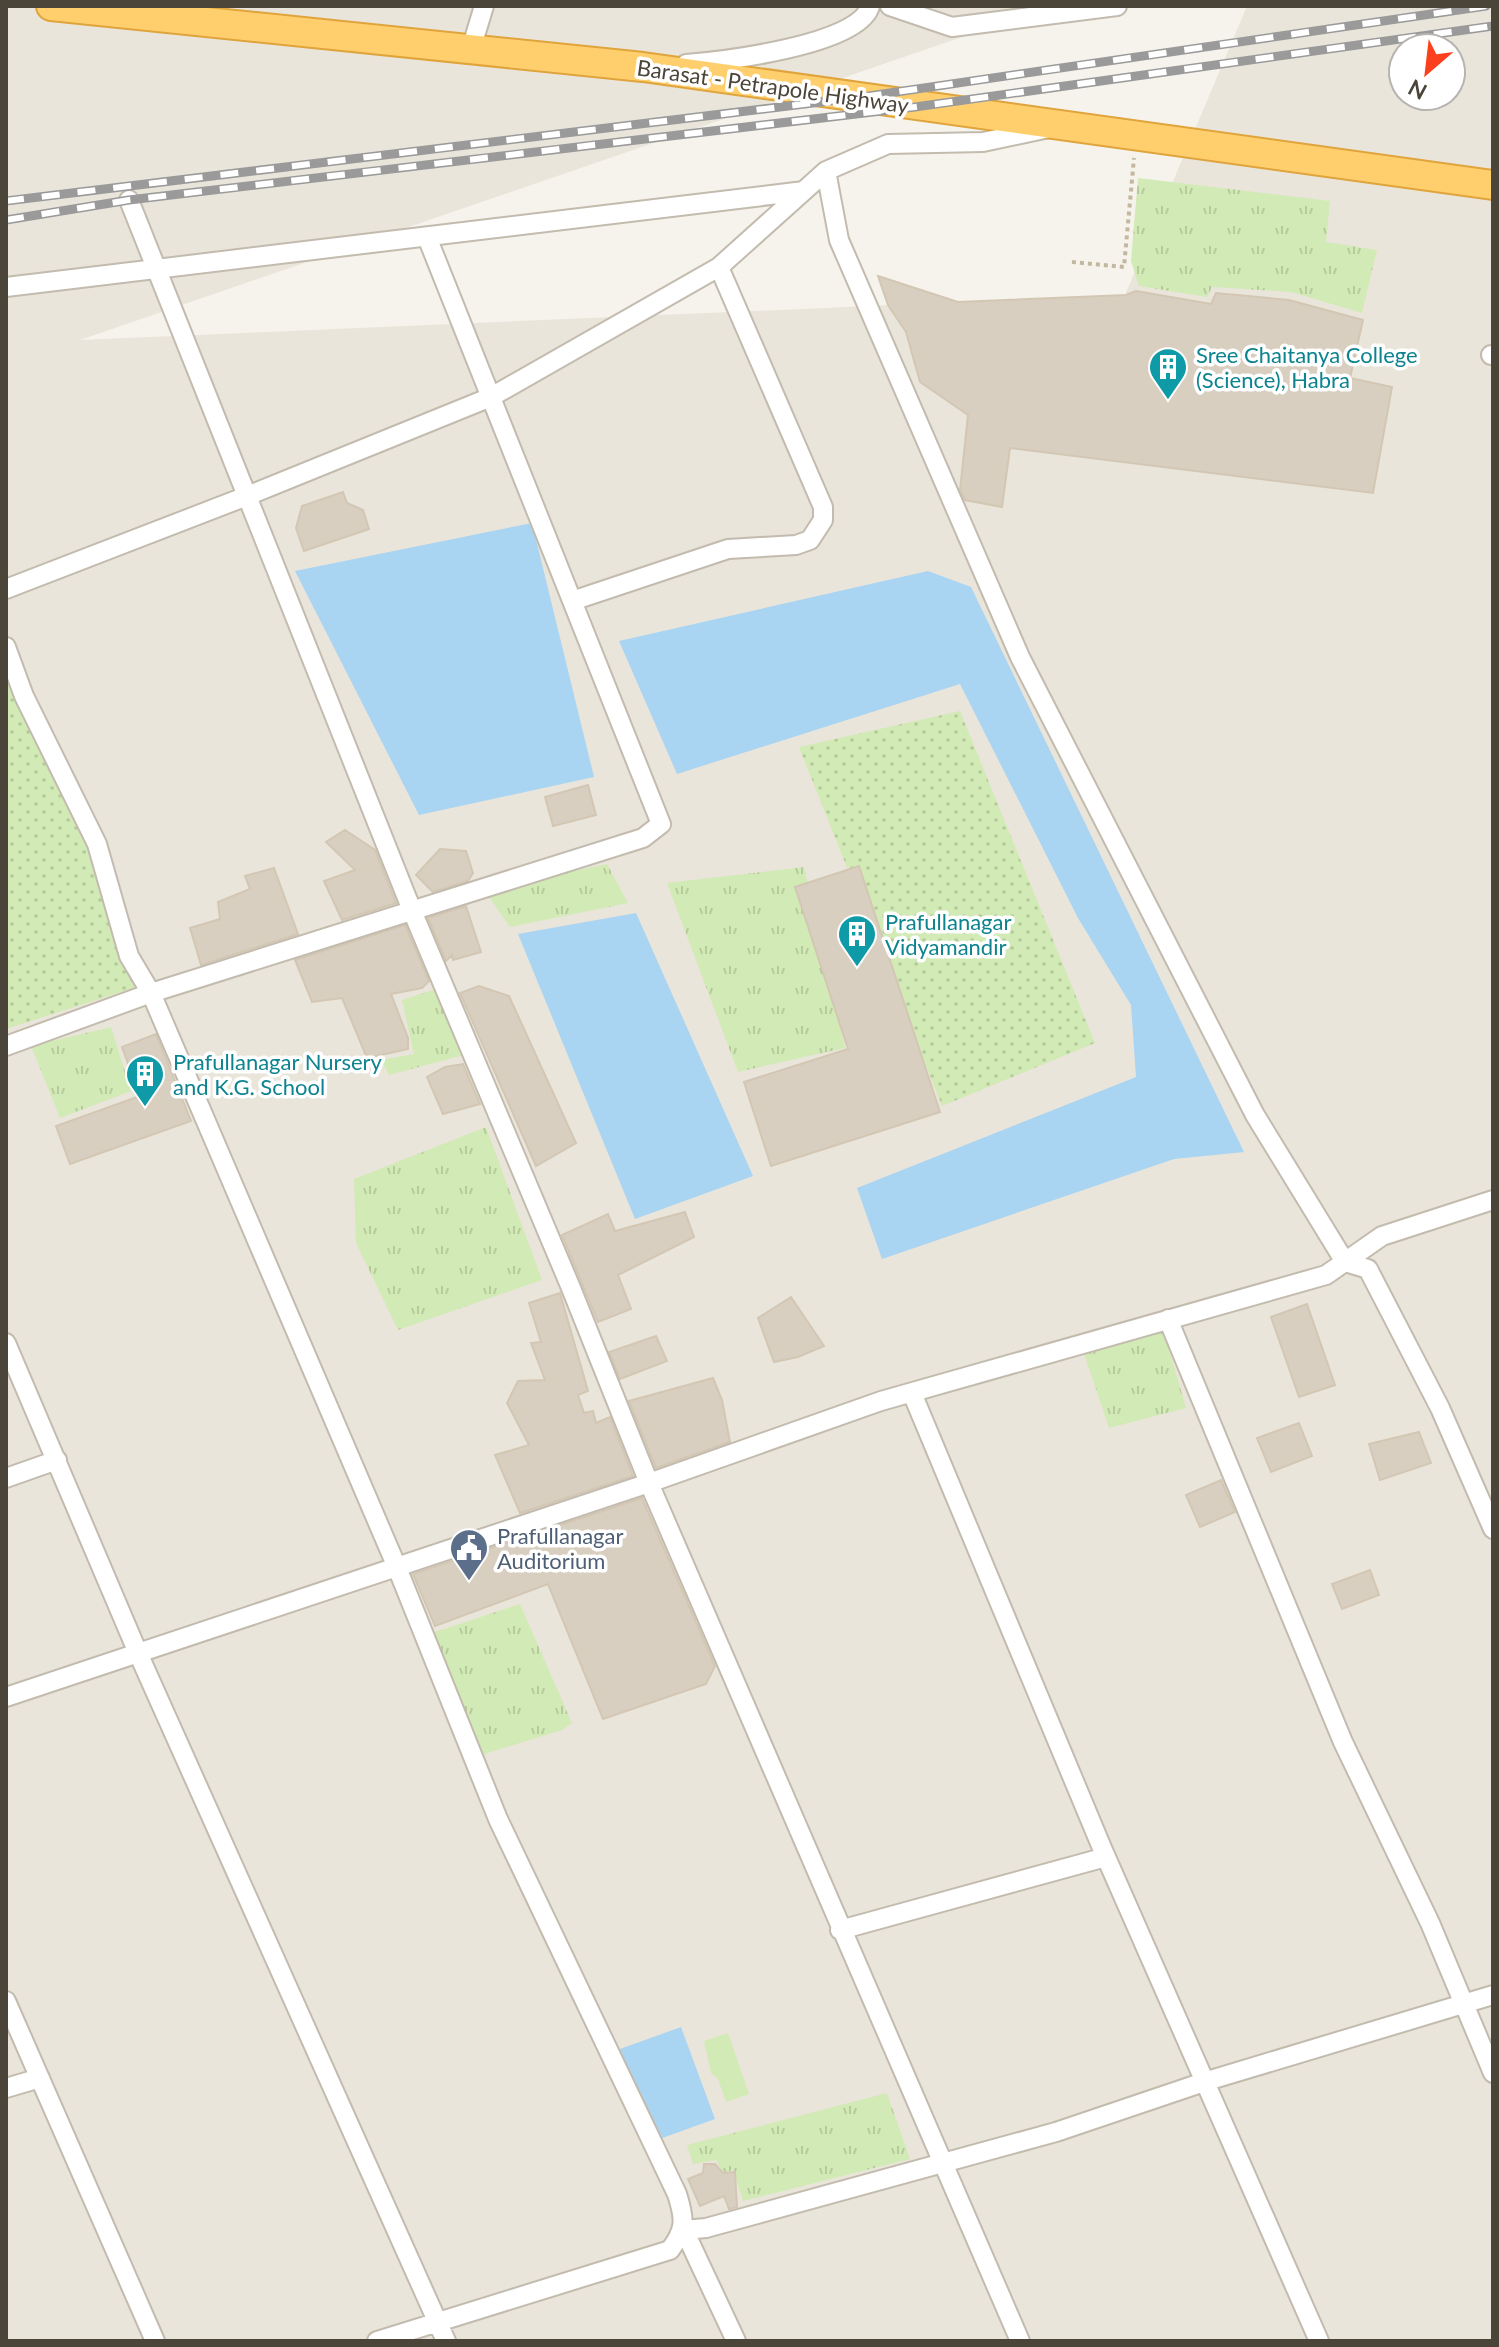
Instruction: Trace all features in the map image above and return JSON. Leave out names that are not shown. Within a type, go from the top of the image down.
[{"type":"highway","name":"Barasat - Petrapole Highway","points":[[51,6],[144,10],[643,67],[1493,185]]},
{"type":"street","points":[[471,49],[484,6]]},
{"type":"street","points":[[643,67],[741,60],[850,29],[869,11],[889,6],[952,27],[1117,6]]},
{"type":"street","points":[[6,589],[491,397],[719,267],[826,171],[888,144],[983,142],[1063,124]]},
{"type":"street","points":[[826,171],[839,240],[1020,657],[1255,1115],[1345,1262],[1368,1269],[1440,1408],[1493,1529]]},
{"type":"street","points":[[6,287],[804,191]]},
{"type":"street","points":[[129,200],[413,913],[571,1288],[649,1483],[1020,2341]]},
{"type":"street","points":[[6,1046],[151,993],[413,913],[643,838],[661,824],[427,237]]},
{"type":"street","points":[[572,601],[728,549],[796,545],[810,540],[818,532],[823,520],[819,498],[719,267]]},
{"type":"street","points":[[6,647],[24,696],[97,844],[129,956],[151,993],[396,1565],[498,1819],[677,2194],[684,2230],[736,2341]]},
{"type":"street","points":[[6,1697],[912,1393],[1326,1275],[1382,1236],[1493,1200]]},
{"type":"street","points":[[1168,1319],[1343,1742],[1430,1923],[1493,2073]]},
{"type":"street","points":[[6,1343],[138,1653],[446,2341]]},
{"type":"street","points":[[912,1393],[1106,1857],[1319,2341]]},
{"type":"street","points":[[6,1478],[57,1460]]},
{"type":"street","points":[[840,1930],[1106,1857]]},
{"type":"street","points":[[377,2341],[670,2250],[684,2230],[706,2228],[1056,2132],[1207,2081],[1493,1995]]},
{"type":"street","points":[[6,2001],[155,2341]]},
{"type":"street","points":[[6,2088],[40,2078]]},
{"type":"path","points":[[1072,262],[1124,267],[1136,135]]},
{"type":"shaded area","points":[[6,6],[1052,6],[80,340],[1125,295],[1247,6],[1493,6],[1493,2341],[6,2341]]},
{"type":"green space","points":[[1138,178],[1330,201],[1326,242],[1377,250],[1362,313],[1291,292],[1212,287],[1207,297],[1139,286],[1131,261]]},
{"type":"green space","points":[[6,674],[87,846],[117,949],[137,987],[6,1029]]},
{"type":"green space","points":[[960,711],[1095,1043],[942,1106],[799,747]]},
{"type":"green space","points":[[607,864],[628,903],[510,927],[484,890]]},
{"type":"green space","points":[[804,867],[845,1048],[738,1072],[667,883]]},
{"type":"green space","points":[[439,988],[464,1055],[389,1075],[381,1060],[414,1054],[402,1000]]},
{"type":"green space","points":[[111,1027],[131,1091],[60,1118],[31,1046]]},
{"type":"green space","points":[[486,1127],[542,1280],[398,1330],[356,1243],[354,1179]]},
{"type":"green space","points":[[1163,1329],[1186,1408],[1109,1428],[1083,1351]]},
{"type":"green space","points":[[520,1604],[572,1723],[562,1730],[481,1755],[432,1633]]},
{"type":"green space","points":[[728,2033],[749,2094],[726,2102],[718,2079],[711,2073],[704,2041]]},
{"type":"green space","points":[[887,2093],[910,2159],[743,2201],[733,2170],[723,2173],[716,2160],[693,2164],[687,2145]]},
{"type":"water","points":[[532,523],[594,777],[419,815],[295,571]]},
{"type":"water","points":[[928,571],[971,587],[1244,1152],[1174,1159],[882,1259],[857,1188],[1136,1077],[1131,1005],[1078,918],[960,684],[677,774],[619,641]]},
{"type":"water","points":[[636,913],[753,1176],[635,1219],[518,934]]},
{"type":"water","points":[[681,2027],[715,2119],[654,2141],[620,2049]]},
{"type":"building","name":"Sree Chaitanya College (Science), Habra","points":[[878,276],[958,302],[1126,295],[1136,291],[1211,304],[1216,293],[1289,300],[1363,320],[1350,378],[1392,387],[1373,493],[1010,448],[1002,507],[965,500],[960,490],[968,415],[920,382],[906,332],[888,305]]},
{"type":"building","points":[[343,492],[347,503],[363,510],[369,529],[304,551],[296,528],[302,506]]},
{"type":"building","points":[[588,785],[596,815],[553,826],[545,797]]},
{"type":"building","points":[[345,830],[375,850],[396,903],[342,920],[324,881],[355,870],[326,842]]},
{"type":"building","points":[[440,849],[466,851],[473,873],[468,881],[433,892],[416,875]]},
{"type":"building","name":"Prafullanagar Vidyamandir","points":[[859,866],[940,1112],[771,1166],[744,1082],[848,1049],[795,887]]},
{"type":"building","points":[[274,868],[298,934],[201,965],[190,928],[220,919],[218,902],[250,889],[245,876]]},
{"type":"building","points":[[466,906],[481,952],[453,960],[452,955],[446,961],[428,918]]},
{"type":"building","points":[[405,925],[429,981],[422,988],[391,994],[408,1038],[408,1049],[367,1058],[342,998],[312,1002],[295,960]]},
{"type":"building","points":[[479,986],[509,996],[576,1143],[536,1166],[460,993]]},
{"type":"building","name":"Prafullanagar Nursery and K.G. School","points":[[156,1034],[191,1121],[70,1164],[56,1126],[140,1096],[122,1047]]},
{"type":"building","points":[[463,1064],[480,1104],[443,1114],[427,1077],[445,1067]]},
{"type":"building","points":[[685,1212],[694,1237],[618,1275],[631,1309],[598,1322],[562,1235],[608,1214],[615,1231]]},
{"type":"building","points":[[560,1293],[588,1391],[578,1395],[584,1413],[593,1411],[596,1423],[610,1417],[633,1476],[520,1513],[495,1455],[529,1445],[507,1403],[518,1381],[545,1380],[531,1343],[541,1342],[529,1303]]},
{"type":"building","points":[[791,1297],[824,1346],[798,1357],[774,1362],[758,1318]]},
{"type":"building","points":[[1307,1304],[1335,1385],[1299,1397],[1271,1317]]},
{"type":"building","points":[[656,1336],[667,1361],[620,1379],[609,1352]]},
{"type":"building","points":[[713,1378],[722,1400],[730,1442],[656,1468],[629,1401]]},
{"type":"building","points":[[1299,1423],[1312,1456],[1271,1472],[1257,1438]]},
{"type":"building","points":[[1419,1432],[1431,1463],[1380,1480],[1369,1444]]},
{"type":"building","points":[[1221,1480],[1235,1512],[1200,1527],[1186,1495]]},
{"type":"building","points":[[642,1498],[715,1666],[706,1684],[603,1719],[548,1584],[435,1626],[413,1574]]},
{"type":"building","points":[[1370,1570],[1379,1595],[1342,1609],[1332,1584]]},
{"type":"building","points":[[704,2164],[715,2164],[723,2173],[735,2172],[737,2207],[729,2209],[724,2196],[700,2206],[688,2179],[703,2173]]},
{"type":"railway","points":[[6,201],[862,97],[1486,6]]},
{"type":"railway","points":[[6,220],[129,200],[915,107],[1493,26]]},
{"type":"place","name":"Sree Chaitanya College (Science), Habra","points":[[1168,401]]},
{"type":"place","name":"Prafullanagar Vidyamandir","points":[[857,968]]},
{"type":"place","name":"Prafullanagar Nursery and K.G. School","points":[[145,1108]]},
{"type":"place","name":"Prafullanagar Auditorium","points":[[469,1582]]}]
